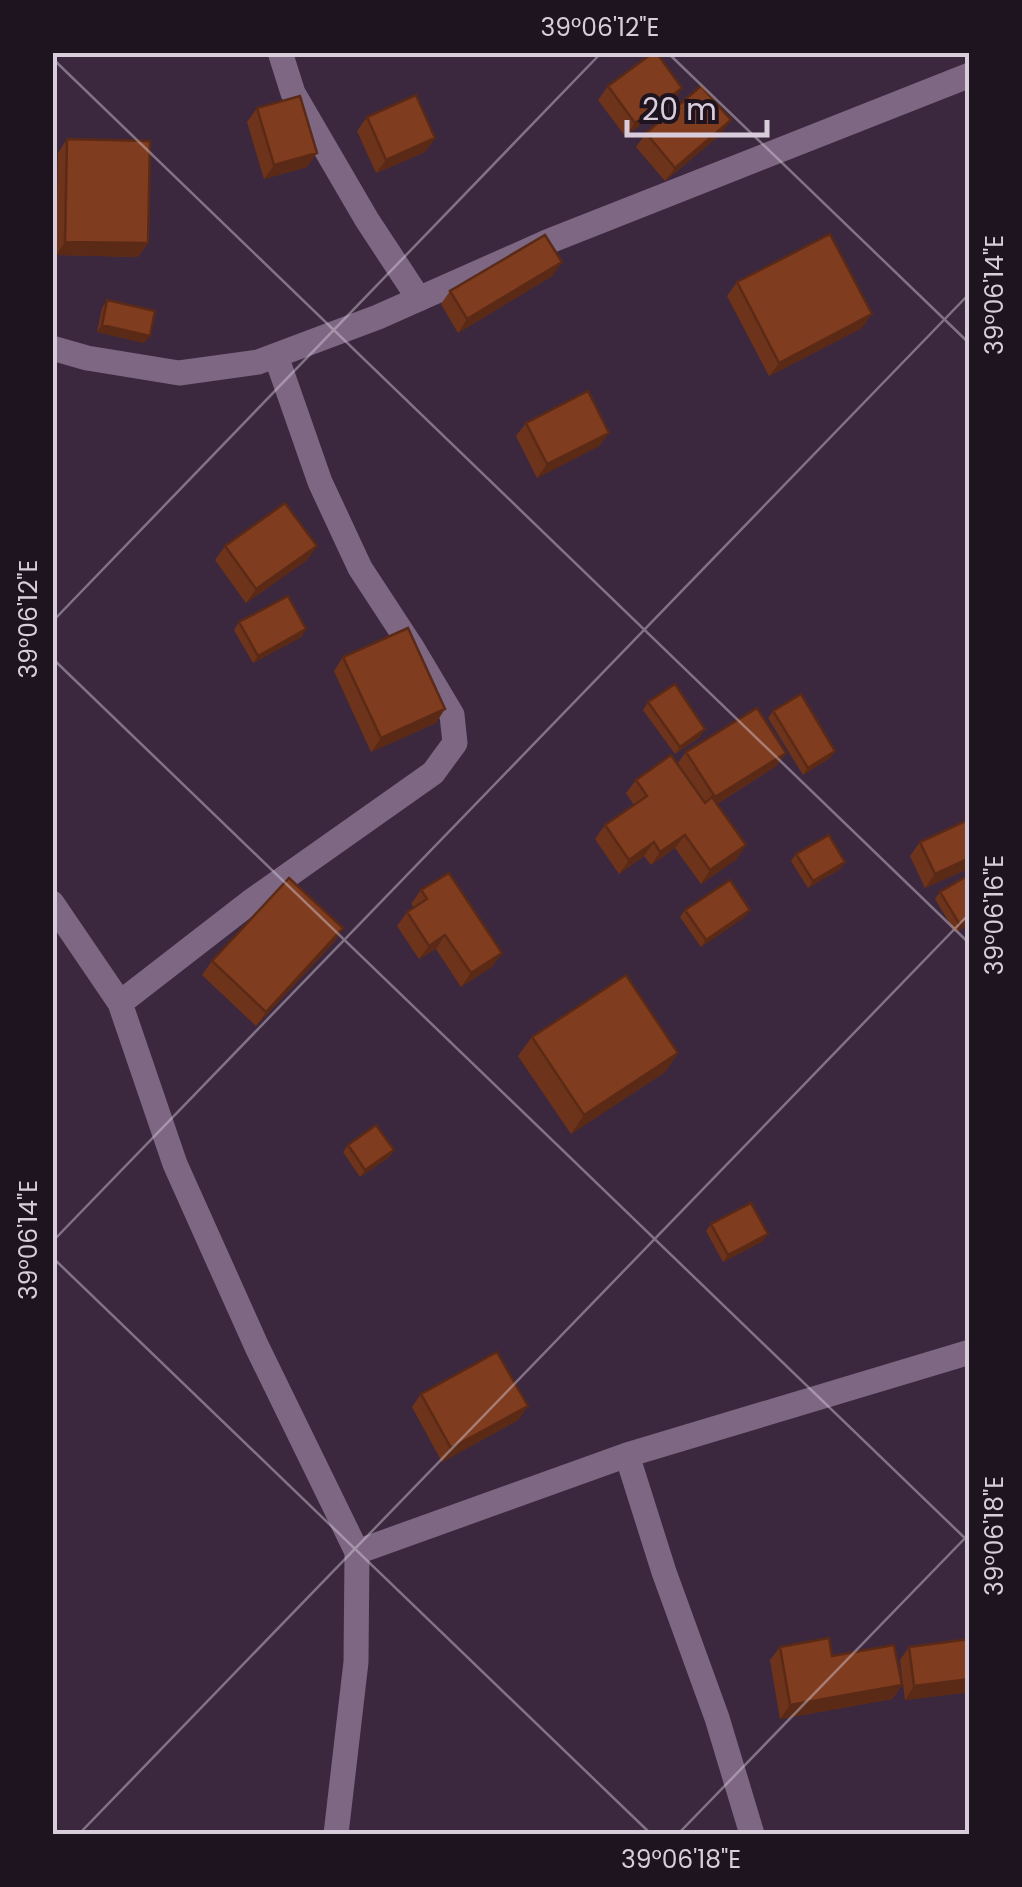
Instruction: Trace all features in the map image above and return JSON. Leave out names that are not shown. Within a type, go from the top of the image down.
[{"type":"street","points":[[280,52],[293,93],[418,299]]},
{"type":"street","points":[[52,348],[86,358],[179,373],[258,362],[418,299],[547,242],[970,75]]},
{"type":"street","points":[[120,1002],[253,900],[433,772],[455,742],[452,714],[360,568],[328,499],[276,356]]},
{"type":"street","points":[[52,904],[120,1002],[176,1164],[257,1348],[357,1552],[356,1662],[336,1834]]},
{"type":"street","points":[[357,1552],[626,1455],[970,1352]]},
{"type":"street","points":[[626,1455],[717,1718],[752,1834]]},
{"type":"building","points":[[654,52],[682,88],[635,123],[608,86]]},
{"type":"building","points":[[701,86],[731,120],[675,168],[646,133]]},
{"type":"building","points":[[416,95],[435,138],[386,160],[367,117]]},
{"type":"building","points":[[300,96],[317,153],[274,165],[257,108]]},
{"type":"building","points":[[67,139],[150,141],[148,243],[65,242]]},
{"type":"building","points":[[830,234],[872,314],[779,363],[737,282]]},
{"type":"building","points":[[545,235],[562,262],[467,319],[450,291]]},
{"type":"building","points":[[107,300],[155,311],[150,336],[102,325]]},
{"type":"building","points":[[588,391],[609,433],[547,464],[526,423]]},
{"type":"building","points":[[285,503],[317,546],[256,589],[225,546]]},
{"type":"building","points":[[288,596],[306,629],[258,656],[239,622]]},
{"type":"building","points":[[408,628],[445,709],[381,738],[343,657]]},
{"type":"building","points":[[675,684],[705,729],[680,747],[648,702]]},
{"type":"building","points":[[801,694],[835,751],[808,768],[773,711]]},
{"type":"building","points":[[757,708],[786,753],[715,797],[686,752]]},
{"type":"building","points":[[671,755],[705,803],[712,797],[746,845],[710,870],[685,835],[660,852],[654,842],[629,860],[605,825],[647,796],[636,780]]},
{"type":"building","points":[[970,819],[970,858],[935,874],[920,842]]},
{"type":"building","points":[[829,835],[845,862],[813,881],[796,854]]},
{"type":"building","points":[[449,873],[502,953],[471,973],[445,935],[429,946],[407,912],[427,899],[421,890]]},
{"type":"building","points":[[967,876],[970,919],[960,925],[940,892]]},
{"type":"building","points":[[289,878],[343,928],[266,1012],[212,961]]},
{"type":"building","points":[[730,880],[750,910],[706,940],[685,910]]},
{"type":"building","points":[[626,975],[678,1053],[584,1115],[532,1037]]},
{"type":"building","points":[[376,1125],[394,1150],[365,1170],[348,1145]]},
{"type":"building","points":[[751,1203],[768,1234],[728,1255],[711,1224]]},
{"type":"building","points":[[497,1352],[528,1406],[451,1448],[421,1394]]},
{"type":"building","points":[[829,1638],[832,1656],[894,1645],[902,1685],[790,1705],[780,1647]]},
{"type":"building","points":[[970,1639],[970,1679],[914,1686],[909,1647]]}]
